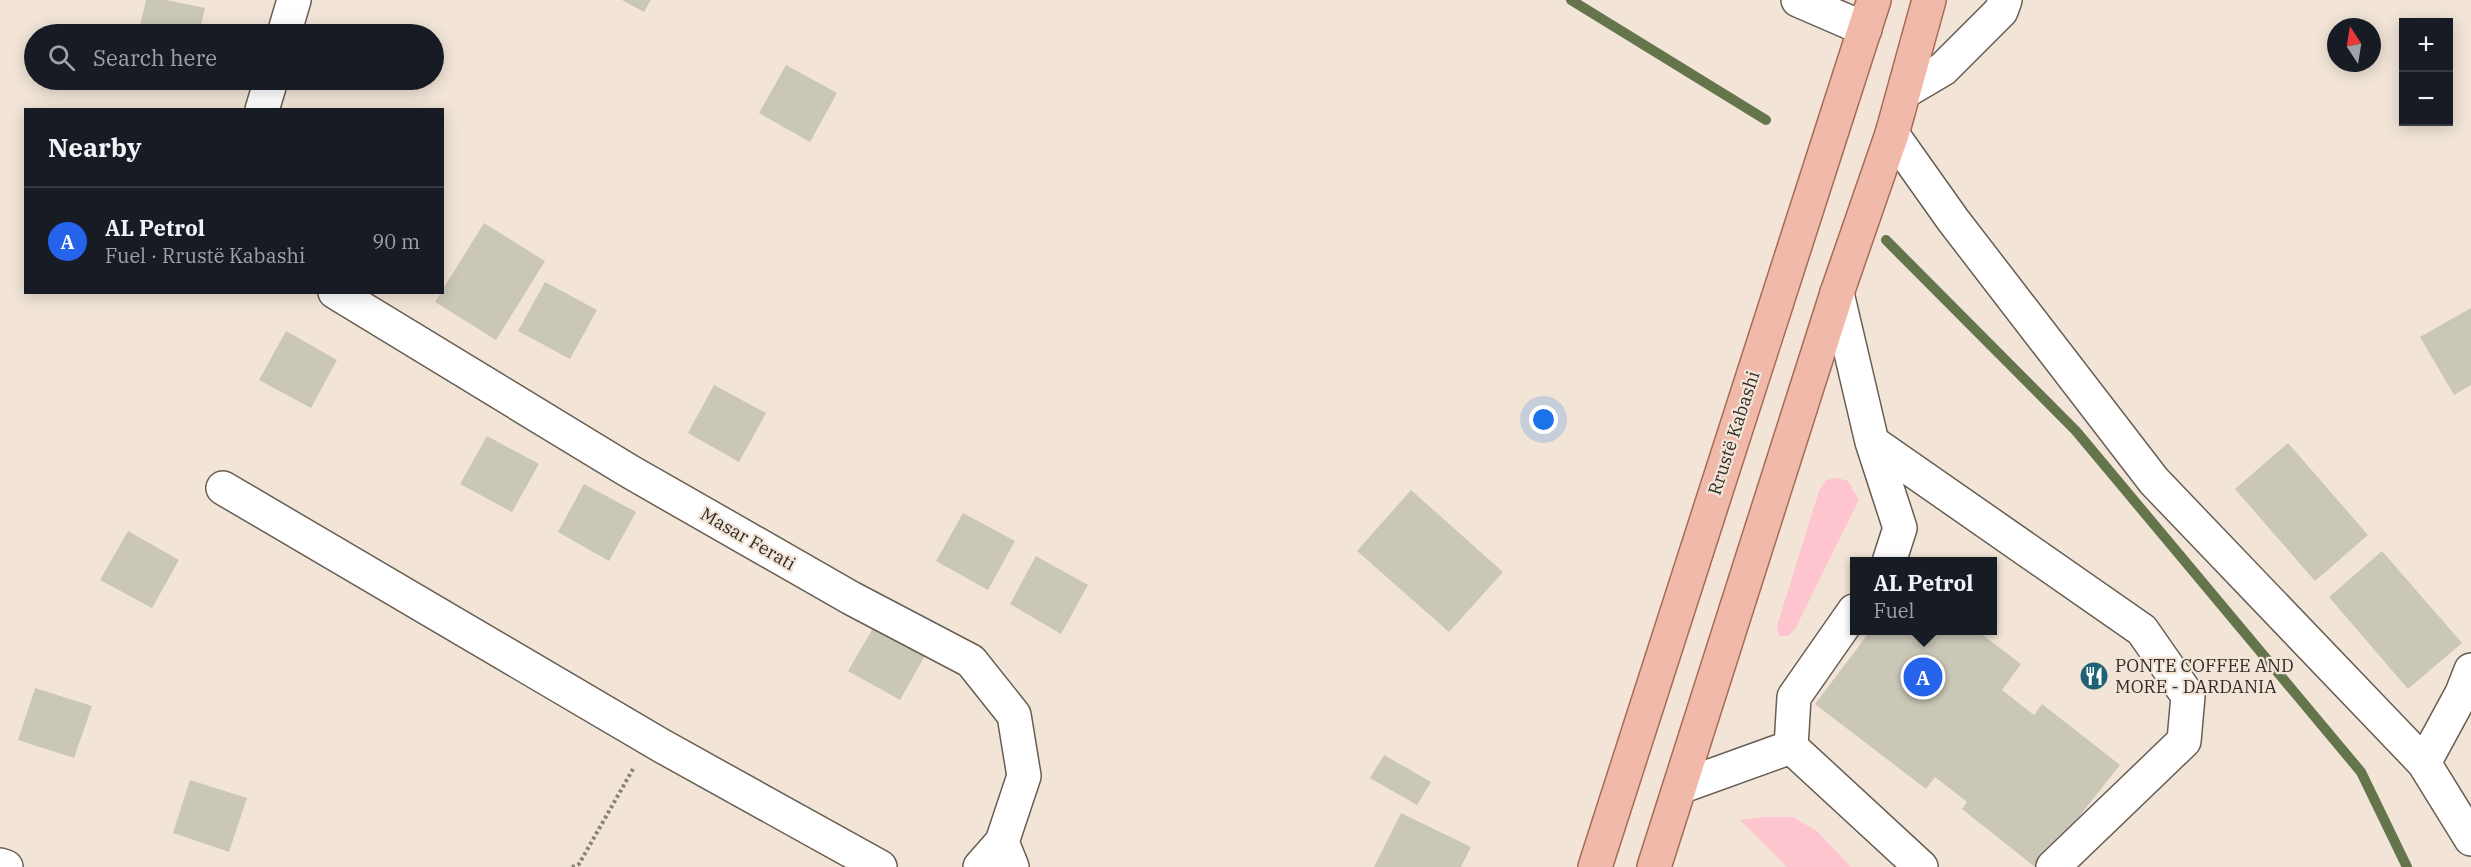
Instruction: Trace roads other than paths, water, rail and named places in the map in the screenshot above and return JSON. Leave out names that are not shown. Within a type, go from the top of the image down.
[{"type":"main road","points":[[1654,867],[1837,293],[1892,134],[1929,0]]},
{"type":"main road","name":"Rrustë Kabashi","points":[[1595,867],[1869,14]]},
{"type":"street","points":[[287,24],[294,0]]},
{"type":"street","points":[[1798,0],[1869,14]]},
{"type":"street","points":[[1904,92],[1943,69],[2001,11],[2005,0]]},
{"type":"street","points":[[263,108],[268,90]]},
{"type":"street","points":[[1892,134],[1953,220],[2154,481],[2424,763],[2471,839]]},
{"type":"street","points":[[1837,293],[1872,442],[1900,528],[1890,557]]},
{"type":"street","name":"Masar Ferati","points":[[338,294],[629,471],[851,598],[971,661],[1014,715],[1024,776],[1007,854]]},
{"type":"street","points":[[1872,442],[2142,630],[2188,696],[2184,741],[2053,867]]},
{"type":"street","points":[[223,488],[650,739],[880,867]]},
{"type":"street","points":[[1791,747],[1794,698],[1850,617]]},
{"type":"street","points":[[2424,763],[2462,693],[2471,670]]},
{"type":"street","points":[[1680,787],[1791,747]]},
{"type":"street","points":[[1791,747],[1921,867]]},
{"type":"street","points":[[980,867],[1007,854]]},
{"type":"street","points":[[0,865],[6,867]]},
{"type":"waterway","points":[[1571,0],[1766,120]]},
{"type":"waterway","points":[[1886,240],[2076,431],[2361,772],[2407,867]]},
{"type":"place","name":"PONTE COFFEE AND MORE - DARDANIA","points":[[2094,676]]},
{"type":"place","name":"AL Petrol","points":[[1923,677]]}]
